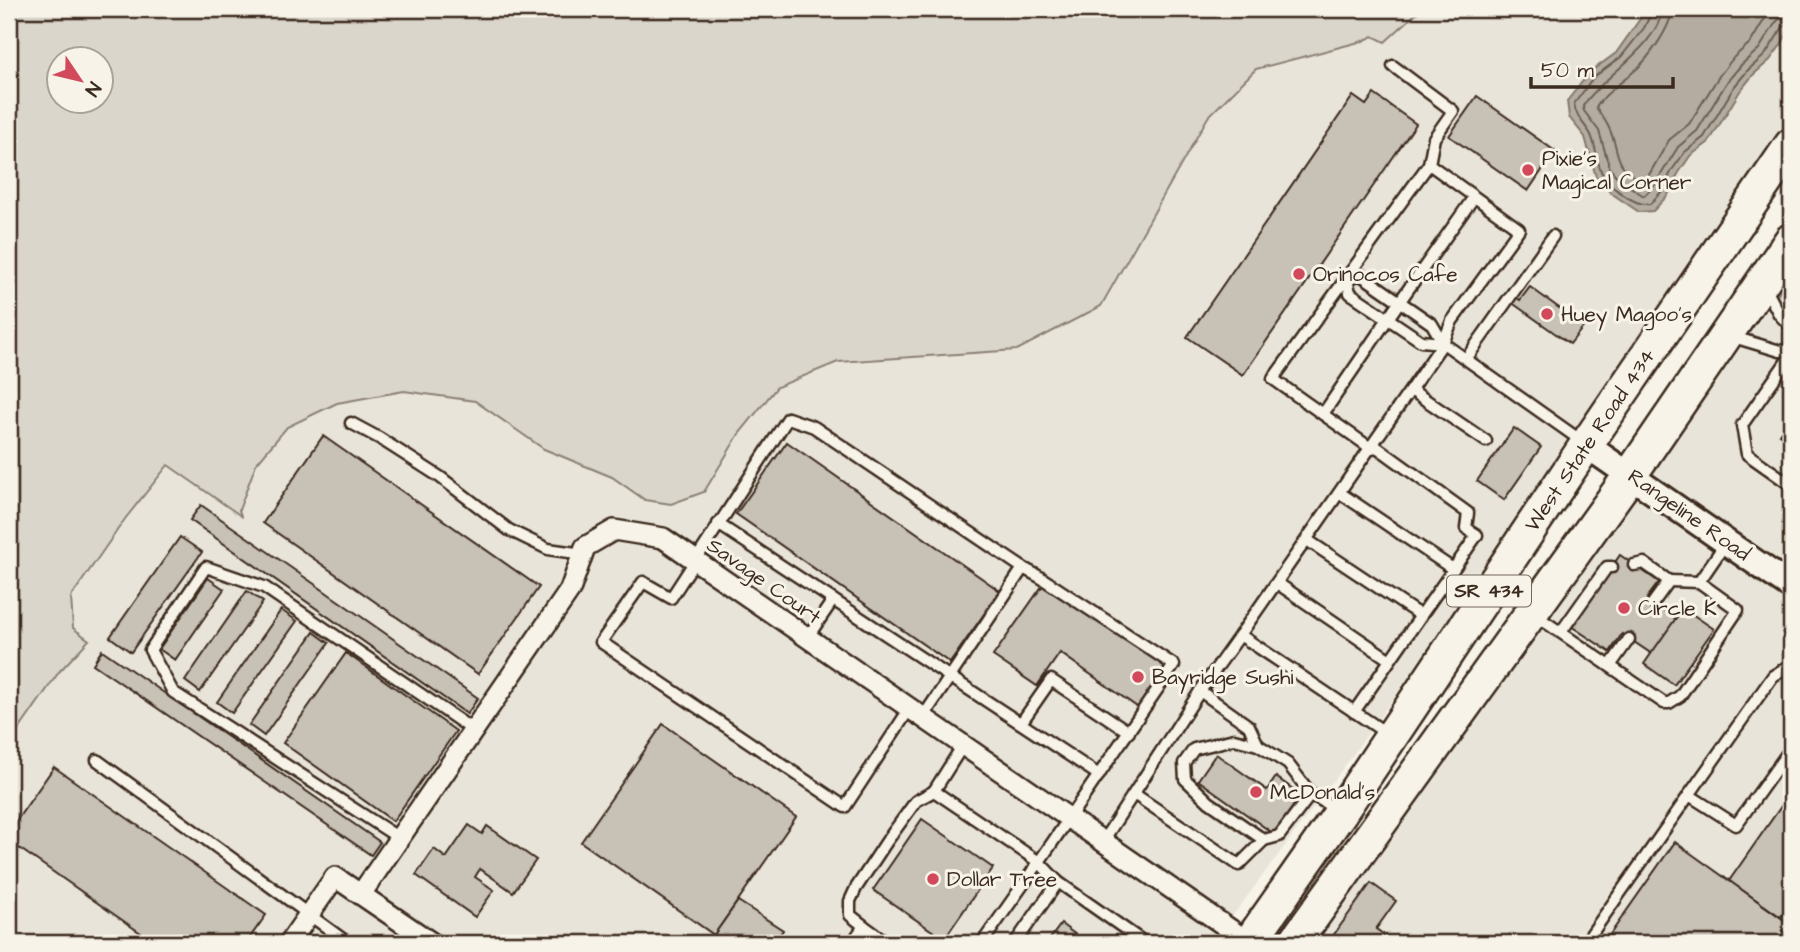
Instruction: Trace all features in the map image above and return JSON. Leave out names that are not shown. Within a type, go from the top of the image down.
[{"type":"main road","name":"West State Road 434","points":[[1391,737],[1586,444],[1791,145]]},
{"type":"main road","name":"SR 434","points":[[1294,943],[1631,474],[1791,240]]},
{"type":"main road","name":"SR 434","points":[[1250,943],[1391,737]]},
{"type":"main road","points":[[1280,943],[1279,929],[1285,894]]},
{"type":"street","name":"Rangeline Road","points":[[1586,444],[1791,587]]},
{"type":"street","name":"Savage Court","points":[[583,554],[585,547],[614,530],[663,538],[1250,943]]},
{"type":"street","points":[[361,894],[570,590],[583,554]]},
{"type":"street","points":[[289,943],[335,877],[432,943]]},
{"type":"lane","points":[[1354,712],[1476,535],[1466,528],[1468,513],[1273,379],[1429,164],[1434,138],[1453,111],[1393,66]]},
{"type":"lane","points":[[1103,841],[1200,691],[1373,447],[1443,343],[1452,321],[1519,229],[1429,164]]},
{"type":"lane","points":[[1324,414],[1474,197]]},
{"type":"lane","points":[[1466,359],[1553,236]]},
{"type":"lane","points":[[1346,278],[1361,275],[1433,324],[1443,343],[1586,444]]},
{"type":"lane","points":[[1346,278],[1350,293],[1388,319],[1421,341],[1443,343]]},
{"type":"lane","points":[[1763,282],[1779,314],[1791,327]]},
{"type":"lane","points":[[1726,335],[1780,351],[1791,349]]},
{"type":"lane","points":[[1791,355],[1742,425],[1747,454],[1791,485]]},
{"type":"lane","points":[[1411,390],[1486,441]]},
{"type":"lane","points":[[982,943],[1174,665],[1023,568],[814,427],[788,418],[671,598],[643,582],[601,642],[845,807],[916,713],[950,677],[1023,568]]},
{"type":"lane","points":[[351,423],[440,477],[509,530],[548,548],[583,554]]},
{"type":"lane","points":[[1340,493],[1453,569]]},
{"type":"lane","points":[[718,524],[1099,775]]},
{"type":"lane","points":[[1307,540],[1420,616]]},
{"type":"lane","points":[[1699,582],[1727,542]]},
{"type":"lane","points":[[1531,612],[1664,703],[1669,703],[1679,696],[1738,610],[1699,582],[1669,581],[1644,563],[1634,565]]},
{"type":"lane","points":[[399,838],[173,692],[150,650],[206,567],[264,587],[474,730]]},
{"type":"lane","points":[[1561,632],[1607,572]]},
{"type":"lane","points":[[1653,603],[1669,581]]},
{"type":"lane","points":[[1276,583],[1391,660]]},
{"type":"lane","points":[[807,638],[833,600]]},
{"type":"lane","points":[[1240,635],[1391,737]]},
{"type":"lane","points":[[1610,666],[1629,639]]},
{"type":"lane","points":[[1585,943],[1773,676],[1791,665]]},
{"type":"lane","points":[[1021,723],[1051,680],[1129,732]]},
{"type":"lane","points":[[1200,691],[1249,726],[1258,745]]},
{"type":"lane","points":[[1264,840],[1209,802],[1185,779],[1184,763],[1194,749],[1234,739],[1258,745],[1288,764],[1311,794],[1341,812]]},
{"type":"lane","points":[[888,943],[850,915],[848,909],[856,888],[916,801],[934,791],[964,745]]},
{"type":"lane","points":[[1689,795],[1735,825],[1791,748]]},
{"type":"lane","points":[[97,760],[348,943]]},
{"type":"lane","points":[[934,791],[1040,862],[1058,882],[1145,943]]},
{"type":"lane","points":[[1133,794],[1239,864],[1264,840],[1279,836],[1311,794]]},
{"type":"lane","points":[[1015,943],[1058,882]]},
{"type":"lane","points":[[852,943],[864,926]]},
{"type":"shaded area","points":[[9,9],[1421,9],[1385,42],[1373,36],[1256,69],[1208,117],[1101,306],[1017,350],[838,362],[777,387],[739,434],[704,492],[671,504],[645,500],[612,477],[544,449],[475,401],[404,391],[337,403],[287,427],[256,464],[239,510],[241,516],[168,465],[125,519],[71,597],[73,628],[89,640],[59,672],[9,744]]},
{"type":"shaded area","points":[[1421,9],[1647,9],[1616,53],[1590,72],[1569,117],[1585,137],[1596,177],[1611,193],[1639,211],[1653,211],[1667,195],[1690,156],[1709,142],[1740,91],[1770,60],[1788,32],[1790,9],[1791,126],[1513,531],[1352,756],[1231,918],[668,530],[615,519],[579,538],[575,543],[560,585],[357,879],[340,868],[325,871],[276,943],[9,943],[9,744],[59,672],[89,640],[73,629],[71,598],[125,519],[168,465],[240,514],[239,510],[256,464],[287,427],[337,403],[404,391],[475,401],[544,449],[612,477],[645,500],[739,434],[777,387],[838,362],[935,356],[1101,306],[1208,117],[1256,69],[1373,36],[1385,42]]},
{"type":"shaded area","points":[[1791,275],[1791,312],[1773,301]]},
{"type":"shaded area","points":[[1773,301],[1791,312],[1791,575],[1651,476]]},
{"type":"shaded area","points":[[1640,492],[1791,598],[1791,943],[1316,943]]},
{"type":"shaded area","points":[[617,540],[659,548],[1220,934],[1213,943],[449,943],[375,892],[579,596],[594,554]]},
{"type":"shaded area","points":[[338,890],[414,943],[303,943]]},
{"type":"water","points":[[1647,9],[1790,9],[1788,32],[1770,60],[1740,91],[1709,142],[1690,156],[1668,195],[1653,211],[1639,212],[1611,193],[1596,177],[1585,137],[1569,117],[1567,101],[1590,72],[1616,53]]},
{"type":"building","points":[[1374,94],[1416,124],[1243,375],[1187,337],[1353,96],[1366,105]]},
{"type":"building","points":[[1477,96],[1555,151],[1528,191],[1449,136]]},
{"type":"building","name":"Huey Magoo's","points":[[1530,287],[1584,326],[1570,344],[1511,302],[1515,296],[1520,300]]},
{"type":"building","points":[[1791,417],[1791,442],[1779,434]]},
{"type":"building","points":[[1514,428],[1541,447],[1504,500],[1477,481]]},
{"type":"building","points":[[323,436],[539,587],[478,674],[263,523]]},
{"type":"building","points":[[787,442],[1000,591],[950,663],[736,514]]},
{"type":"building","points":[[201,505],[478,698],[467,714],[190,520]]},
{"type":"building","points":[[180,537],[202,552],[131,652],[110,637]]},
{"type":"building","points":[[1620,555],[1659,582],[1647,598],[1679,621],[1655,656],[1622,634],[1610,652],[1571,626]]},
{"type":"building","points":[[208,578],[224,589],[175,660],[159,649]]},
{"type":"building","points":[[1045,582],[1168,668],[1140,709],[1060,653],[1037,686],[993,656]]},
{"type":"building","points":[[247,591],[263,602],[200,692],[185,681]]},
{"type":"building","points":[[1683,608],[1714,629],[1674,685],[1644,664]]},
{"type":"building","points":[[281,610],[297,621],[232,713],[217,702]]},
{"type":"building","points":[[314,632],[329,643],[264,736],[249,725]]},
{"type":"building","points":[[102,650],[380,842],[371,855],[93,664]]},
{"type":"building","points":[[346,653],[456,731],[393,821],[283,743]]},
{"type":"building","points":[[663,724],[796,817],[714,935],[581,842]]},
{"type":"building","name":"McDonald's","points":[[1216,754],[1267,790],[1276,777],[1301,795],[1274,834],[1198,780]]},
{"type":"building","points":[[54,767],[266,915],[246,943],[155,943],[9,841],[9,831]]},
{"type":"building","points":[[1791,792],[1791,902],[1781,917],[1729,881]]},
{"type":"building","name":"Dollar Tree","points":[[922,819],[993,868],[944,939],[873,890]]},
{"type":"building","points":[[469,825],[482,834],[487,826],[536,860],[513,892],[480,869],[475,877],[494,890],[475,917],[416,875],[434,849],[446,858]]},
{"type":"building","points":[[1675,842],[1791,925],[1791,943],[1604,943]]},
{"type":"building","points":[[1371,883],[1396,901],[1376,929],[1396,943],[1334,943],[1330,940]]},
{"type":"building","points":[[738,901],[783,930],[774,943],[727,943],[714,935]]},
{"type":"building","points":[[1061,924],[1087,943],[1047,943]]},
{"type":"place","name":"Pixie's Magical Corner","points":[[1528,170]]},
{"type":"place","name":"Orinocos Cafe","points":[[1299,274]]},
{"type":"place","name":"Huey Magoo's","points":[[1547,314]]},
{"type":"place","name":"Circle K","points":[[1624,608]]},
{"type":"place","name":"Bayridge Sushi","points":[[1138,677]]},
{"type":"place","name":"McDonald's","points":[[1256,792]]},
{"type":"place","name":"Dollar Tree","points":[[933,879]]}]
